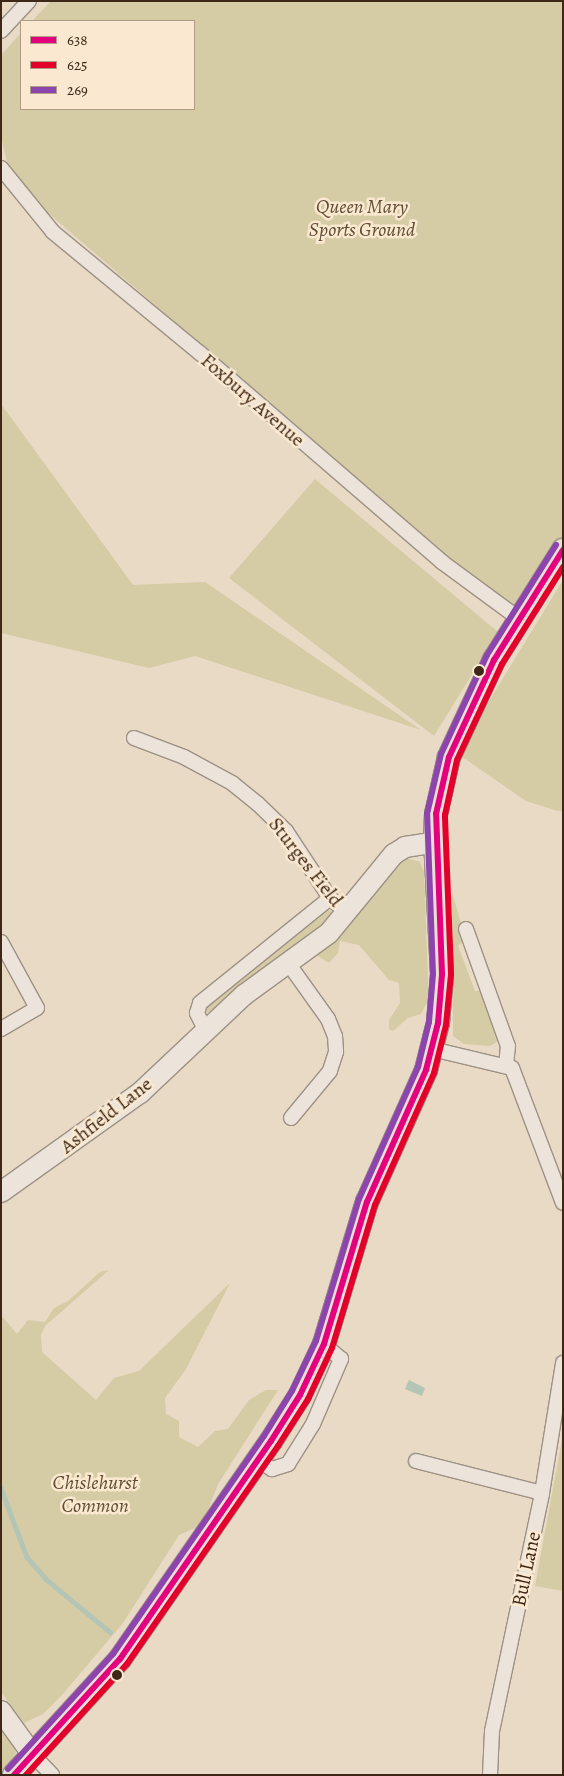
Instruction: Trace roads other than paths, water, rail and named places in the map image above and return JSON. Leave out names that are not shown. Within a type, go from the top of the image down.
[{"type":"main road","points":[[14,1775],[120,1659],[258,1460],[300,1394],[324,1344],[367,1202],[432,1049],[442,974],[435,842],[436,814],[449,757],[477,694],[518,618],[563,550]]},
{"type":"street","points":[[1,31],[30,1]]},
{"type":"street","name":"Foxbury Avenue","points":[[1,168],[53,232],[200,353],[449,568],[518,618]]},
{"type":"street","name":"Sturges Field","points":[[134,738],[184,757],[232,783],[258,804],[286,831],[330,898],[346,913]]},
{"type":"street","name":"Ashfield Lane","points":[[1,1192],[140,1093],[244,995],[330,933],[394,854],[405,847],[435,842]]},
{"type":"street","points":[[205,1030],[197,1013],[200,1003],[330,898]]},
{"type":"street","points":[[466,930],[508,1046],[506,1064]]},
{"type":"street","points":[[1,942],[37,1008],[1,1029]]},
{"type":"street","points":[[288,963],[328,1019],[335,1036],[336,1052],[330,1071],[292,1118]]},
{"type":"street","points":[[432,1049],[506,1064],[512,1068],[522,1088],[563,1203]]},
{"type":"street","name":"Bull Lane","points":[[490,1775],[492,1732],[542,1494],[563,1363]]},
{"type":"street","points":[[416,1461],[542,1494]]},
{"type":"street","points":[[1,1711],[32,1754],[52,1775]]},
{"type":"waterway","points":[[1,1488],[27,1557],[47,1580],[110,1632]]},
{"type":"park label","name":"Queen Mary Sports Ground","points":[[362,218]]},
{"type":"park label","name":"Chislehurst Common","points":[[95,1494]]}]
